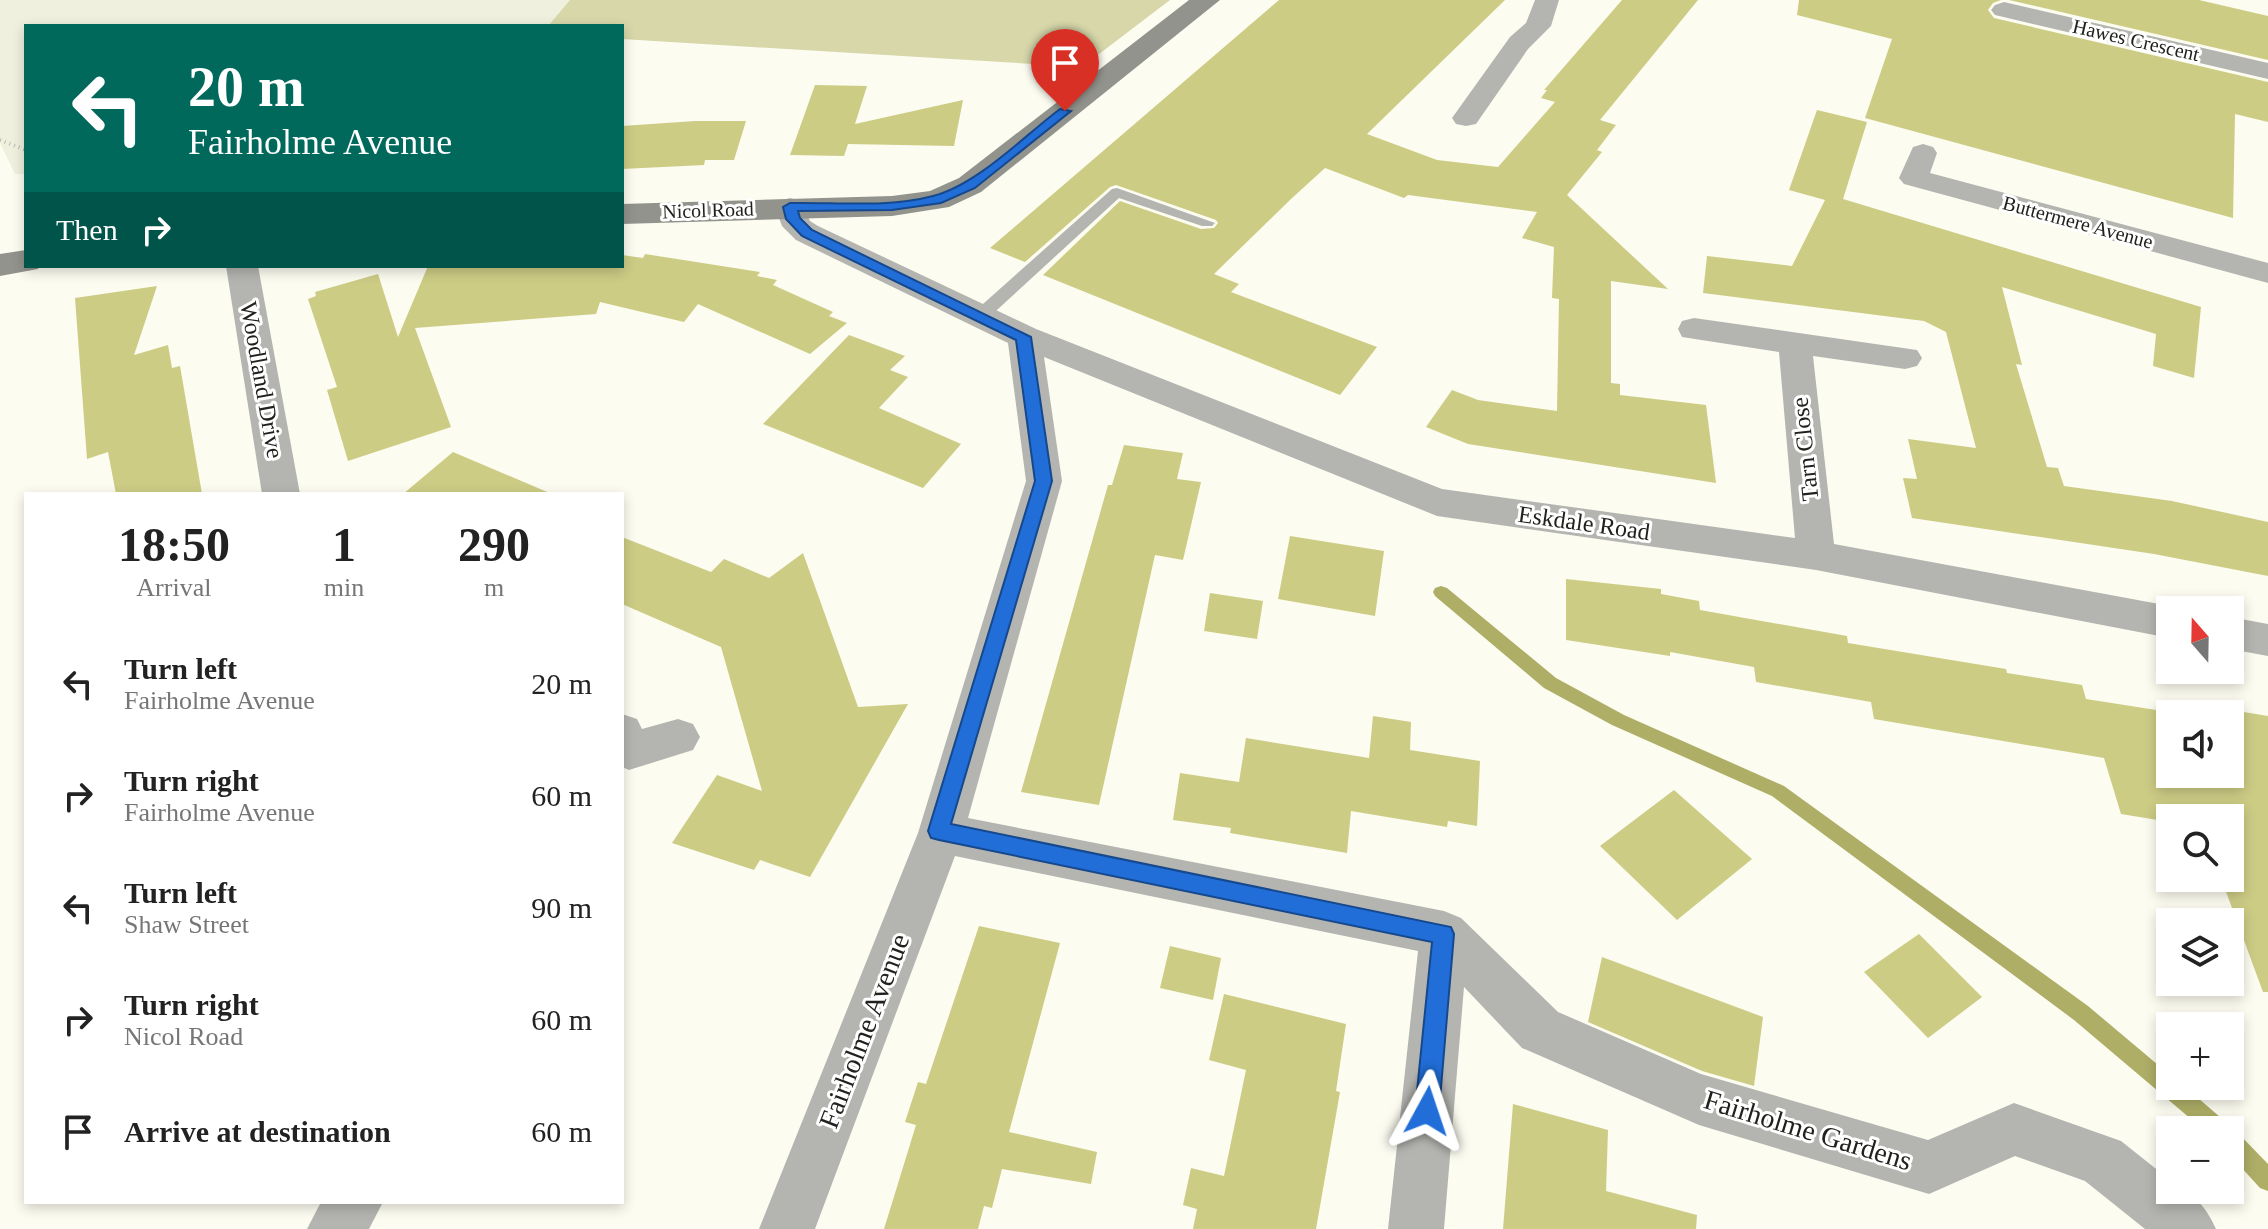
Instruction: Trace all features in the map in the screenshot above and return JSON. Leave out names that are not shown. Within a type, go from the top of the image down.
[{"type":"street","name":"Nicol Road","points":[[624,214],[892,206],[937,200],[970,185],[1206,0]]},
{"type":"street","points":[[1493,132],[1453,118],[1519,43],[1538,26],[1547,0]]},
{"type":"street","name":"Hawes Crescent","points":[[2003,13],[2268,71]]},
{"type":"street","name":"Buttermere Avenue","points":[[1923,153],[1914,178],[2268,273]]},
{"type":"street","name":"Eskdale Road","points":[[790,207],[793,219],[807,233],[1024,337],[1437,502],[1816,555],[2156,619]]},
{"type":"street","points":[[0,265],[24,261]]},
{"type":"street","name":"Woodland Drive","points":[[242,268],[281,492]]},
{"type":"street","points":[[1694,329],[1905,358]]},
{"type":"street","name":"Fairholme Avenue","points":[[787,1229],[941,833],[939,831],[1044,481],[1024,337]]},
{"type":"street","name":"Tarn Close","points":[[1795,343],[1816,555]]},
{"type":"street","points":[[2244,636],[2268,640]]},
{"type":"street","points":[[624,737],[629,751],[678,737]]},
{"type":"street","points":[[941,833],[1444,934],[1416,1229]]},
{"type":"street","name":"Fairholme Gardens","points":[[1444,934],[1540,1030],[1699,1099],[1929,1167],[2014,1129],[2102,1160],[2188,1229]]},
{"type":"street","points":[[335,1229],[354,1204]]},
{"type":"lane","points":[[980,316],[1117,192],[1207,223]]},
{"type":"path","points":[[0,140],[24,149]]},
{"type":"shaded area","points":[[0,0],[570,0],[550,24],[24,24],[24,174],[15,174],[0,143]]},
{"type":"green space","points":[[570,0],[1170,0],[1082,67],[624,39],[624,24],[550,24]]},
{"type":"building","points":[[1279,0],[1505,0],[1367,134],[1437,160],[1498,167],[1555,102],[1541,98],[1547,90],[1544,90],[1622,0],[1698,0],[1600,120],[1616,125],[1597,150],[1602,152],[1567,195],[1668,289],[1611,281],[1611,383],[1620,384],[1620,395],[1706,405],[1716,483],[1468,444],[1426,427],[1452,390],[1478,400],[1557,411],[1559,299],[1552,298],[1554,247],[1522,238],[1537,212],[1408,195],[1404,198],[1325,168],[1291,199],[1214,274],[1239,284],[1231,292],[1377,347],[1340,395],[1043,275],[1120,201],[1201,229],[1214,228],[1218,223],[1216,220],[1116,185],[1025,262],[990,248]]},
{"type":"building","points":[[1799,0],[2001,0],[1993,3],[1988,10],[1994,18],[2268,82],[2268,122],[2235,114],[2233,218],[1865,118],[1892,39],[1797,15]]},
{"type":"building","points":[[2009,0],[2199,0],[2268,16],[2268,60]]},
{"type":"building","points":[[815,85],[867,86],[855,124],[963,100],[954,146],[848,144],[844,156],[790,155]]},
{"type":"building","points":[[1817,110],[1867,122],[1843,199],[2201,307],[2194,378],[2153,366],[2156,334],[2002,287],[2022,365],[2016,364],[2047,467],[2058,468],[2064,486],[2172,501],[2268,522],[2268,576],[2154,554],[1912,518],[1903,478],[1917,479],[1908,439],[1976,448],[1946,332],[1924,321],[1703,293],[1707,256],[1792,266],[1825,200],[1789,190]]},
{"type":"building","points":[[746,121],[734,160],[705,160],[704,165],[624,169],[624,126]]},
{"type":"building","points":[[645,254],[760,272],[757,276],[777,280],[773,285],[833,312],[829,316],[847,323],[810,354],[698,304],[684,322],[600,302],[596,314],[415,328],[451,427],[348,461],[327,390],[337,387],[308,299],[316,296],[315,292],[378,274],[398,337],[427,268],[624,268],[624,255],[643,258]]},
{"type":"building","points":[[157,286],[134,355],[168,345],[172,368],[180,366],[202,492],[116,492],[108,452],[87,459],[75,298]]},
{"type":"building","points":[[849,335],[905,356],[890,370],[908,377],[879,408],[961,444],[923,488],[763,424]]},
{"type":"building","points":[[1124,445],[1183,453],[1177,479],[1201,482],[1183,560],[1155,555],[1099,805],[1021,792],[1108,485],[1112,485]]},
{"type":"building","points":[[453,452],[547,492],[405,492]]},
{"type":"building","points":[[1290,536],[1384,551],[1375,616],[1278,599]]},
{"type":"building","points":[[624,538],[711,572],[724,559],[769,578],[803,553],[858,707],[908,704],[810,877],[760,860],[754,870],[672,843],[717,775],[762,791],[721,647],[624,605]]},
{"type":"building","points":[[1566,579],[1661,589],[1661,594],[1699,601],[1700,610],[1847,636],[1848,643],[2082,685],[2086,699],[2156,710],[2156,788],[2244,788],[2244,712],[2268,716],[2268,992],[2263,992],[2244,940],[2244,908],[2232,908],[2226,892],[2244,892],[2244,804],[2156,804],[2156,820],[2121,814],[2104,758],[1874,719],[1871,702],[1756,682],[1754,667],[1670,652],[1670,656],[1566,640]]},
{"type":"building","points":[[1210,593],[1263,601],[1257,639],[1204,631]]},
{"type":"building","points":[[1373,716],[1411,722],[1410,750],[1480,761],[1477,826],[1448,821],[1447,827],[1351,811],[1347,853],[1230,833],[1231,828],[1173,820],[1180,773],[1239,782],[1246,738],[1369,758]]},
{"type":"building","points":[[1674,790],[1752,859],[1677,920],[1600,846]]},
{"type":"building","points":[[979,926],[1060,943],[1009,1132],[1097,1152],[1091,1184],[1002,1169],[992,1208],[984,1206],[978,1229],[884,1229],[916,1125],[905,1122],[918,1082],[926,1084]]},
{"type":"building","points":[[1919,934],[1982,997],[1928,1038],[1864,972]]},
{"type":"building","points":[[1170,946],[1221,958],[1213,1000],[1160,988]]},
{"type":"building","points":[[1602,957],[1763,1017],[1754,1086],[1702,1071],[1588,1022]]},
{"type":"building","points":[[1224,994],[1346,1024],[1336,1091],[1340,1092],[1316,1229],[1193,1229],[1197,1209],[1183,1205],[1191,1168],[1224,1176],[1246,1070],[1209,1060]]},
{"type":"building","points":[[1513,1104],[1608,1130],[1606,1191],[1697,1215],[1696,1229],[1503,1229]]},
{"type":"waterway","points":[[1441,592],[1550,683],[1618,720],[1778,791],[2081,1013],[2203,1116]]},
{"type":"waterway","points":[[2244,1154],[2268,1180]]},
{"type":"route","points":[[1065,111],[970,185],[937,200],[892,206],[790,207],[797,226],[807,233],[1024,337],[1044,481],[939,831],[1444,934],[1427,1111]]}]
